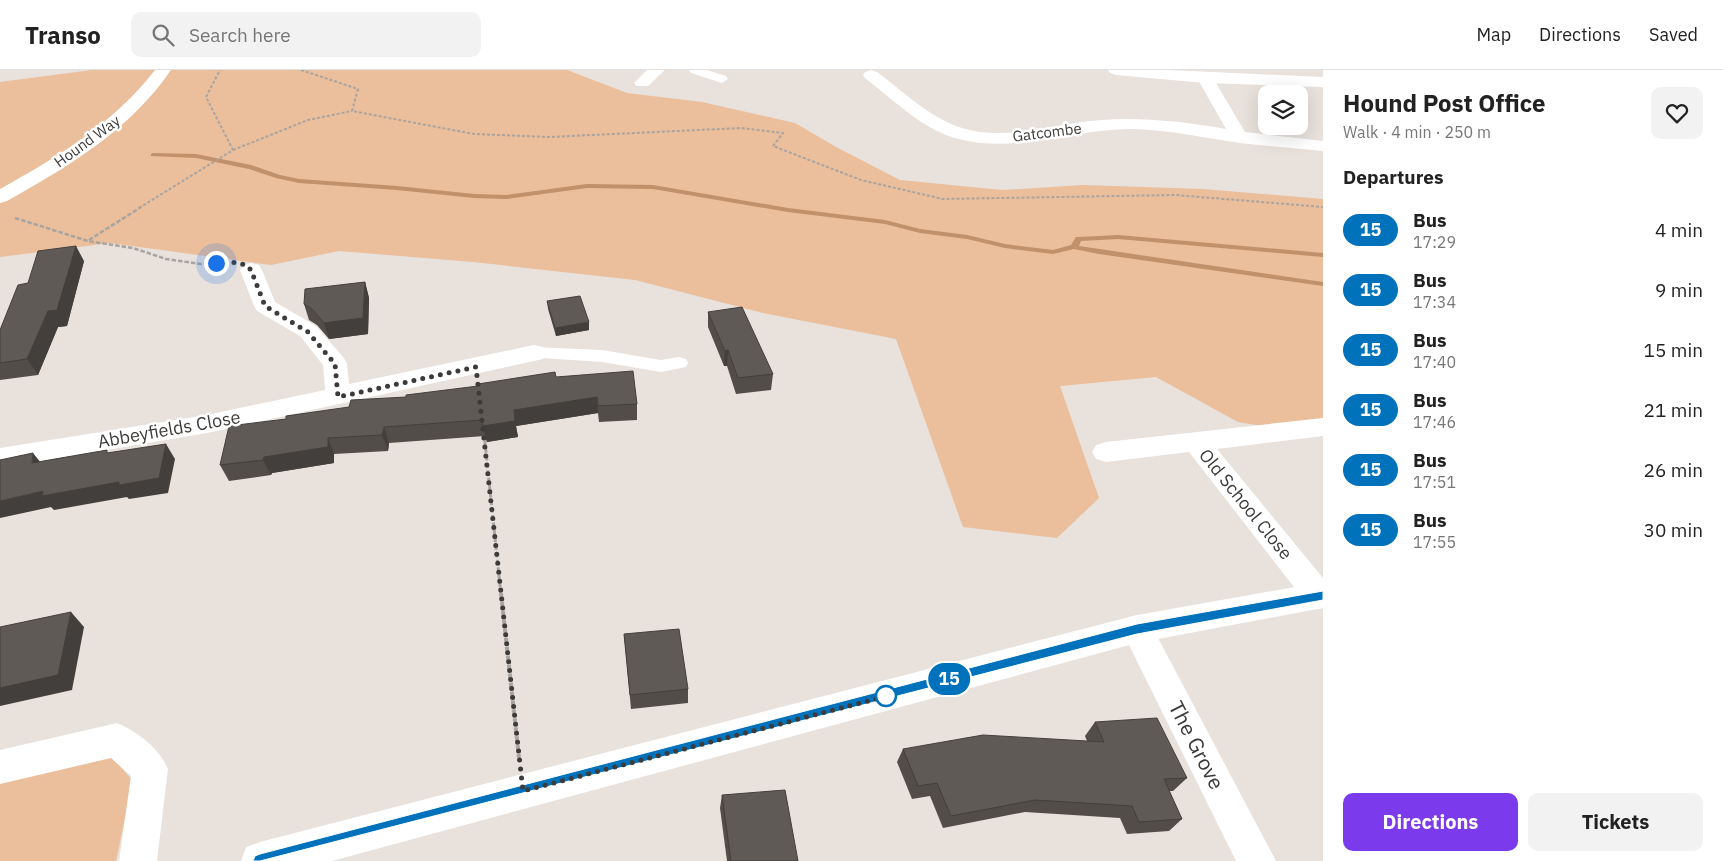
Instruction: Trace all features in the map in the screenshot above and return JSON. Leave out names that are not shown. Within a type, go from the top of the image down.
[{"type":"street","name":"Hound Way","points":[[0,197],[93,140],[152,87],[163,70]]},
{"type":"street","points":[[642,83],[658,70]]},
{"type":"street","points":[[1116,70],[1205,78],[1323,82]]},
{"type":"street","name":"Gatcombe","points":[[871,75],[935,121],[954,131],[977,137],[1028,136],[1100,125],[1133,124],[1175,126],[1323,146]]},
{"type":"street","points":[[1205,78],[1239,136]]},
{"type":"street","points":[[251,270],[265,306],[308,332],[335,364],[338,397]]},
{"type":"street","name":"Abbeyfields Close","points":[[0,458],[207,424],[534,353]]},
{"type":"street","name":"Old School Close","points":[[1196,442],[1323,427]]},
{"type":"street","points":[[1106,452],[1196,442]]},
{"type":"street","name":"Old School Close","points":[[1196,442],[1321,596]]},
{"type":"street","points":[[260,861],[746,734],[1137,629],[1321,596]]},
{"type":"street","name":"The Grove","points":[[1137,629],[1257,861]]},
{"type":"street","points":[[0,767],[117,740],[150,769],[138,861]]},
{"type":"lane","points":[[695,70],[722,79]]},
{"type":"lane","points":[[534,353],[602,356],[661,366],[679,363]]},
{"type":"path","points":[[220,70],[206,97],[233,150]]},
{"type":"path","points":[[301,70],[358,89],[352,110]]},
{"type":"path","points":[[88,241],[233,150],[308,120],[352,110],[474,134],[550,137],[741,128],[783,133],[774,146],[861,180],[943,199],[1175,195],[1323,207]]},
{"type":"path","points":[[9,216],[88,241],[133,248],[166,259],[201,264],[232,262],[246,265],[251,270]]},
{"type":"path","points":[[483,426],[523,791]]},
{"type":"shaded area","points":[[92,70],[567,70],[627,93],[702,102],[795,123],[836,147],[900,180],[1002,190],[1083,185],[1203,189],[1323,199],[1323,436],[1238,422],[1156,377],[1060,386],[1099,498],[1057,538],[963,527],[896,339],[763,313],[635,280],[473,262],[339,251],[271,265],[110,243],[0,257],[0,82]]},
{"type":"shaded area","points":[[109,754],[133,781],[116,861],[0,861],[0,779]]},
{"type":"building","points":[[76,246],[57,310],[48,311],[27,359],[0,363],[0,330],[18,285],[28,283],[38,251]]},
{"type":"building","points":[[365,282],[363,318],[324,323],[312,309],[304,304],[305,289]]},
{"type":"building","points":[[580,296],[589,322],[555,328],[547,301]]},
{"type":"building","points":[[742,307],[773,374],[738,378],[728,350],[725,351],[708,312]]},
{"type":"building","points":[[633,371],[637,404],[598,406],[597,397],[514,410],[515,421],[483,426],[482,420],[384,427],[382,435],[328,438],[328,447],[264,457],[263,460],[220,465],[229,426],[286,419],[286,416],[349,407],[351,400],[406,397],[406,395],[478,386],[478,384],[555,372],[556,377]]},
{"type":"building","points":[[166,444],[159,478],[119,485],[119,482],[42,496],[43,491],[0,501],[0,460],[33,453],[32,463],[107,450],[107,453]]},
{"type":"building","points":[[71,612],[58,675],[0,688],[0,627]]},
{"type":"building","points":[[679,629],[688,689],[630,695],[624,634]]},
{"type":"building","points":[[1157,718],[1187,778],[1164,779],[1182,819],[1139,822],[1132,806],[1035,800],[951,816],[937,783],[918,786],[903,749],[983,735],[1104,742],[1095,722]]},
{"type":"building","points":[[785,790],[798,861],[731,861],[722,795]]},
{"type":"waterway","points":[[153,155],[196,156],[251,167],[278,177],[299,181],[474,196],[507,197],[587,186],[653,187],[788,210],[885,222],[920,231],[967,237],[1005,246],[1053,252],[1074,247]]},
{"type":"waterway","points":[[1074,247],[1079,239],[1118,237],[1323,255]]},
{"type":"waterway","points":[[1074,247],[1323,284]]},
{"type":"bus line","name":"15","points":[[260,861],[746,734],[1137,629],[1323,595]]},
{"type":"route","points":[[216,263],[232,262],[246,265],[251,270],[265,306],[308,332],[335,364],[338,397],[476,367],[523,791],[895,694],[886,696]]}]
